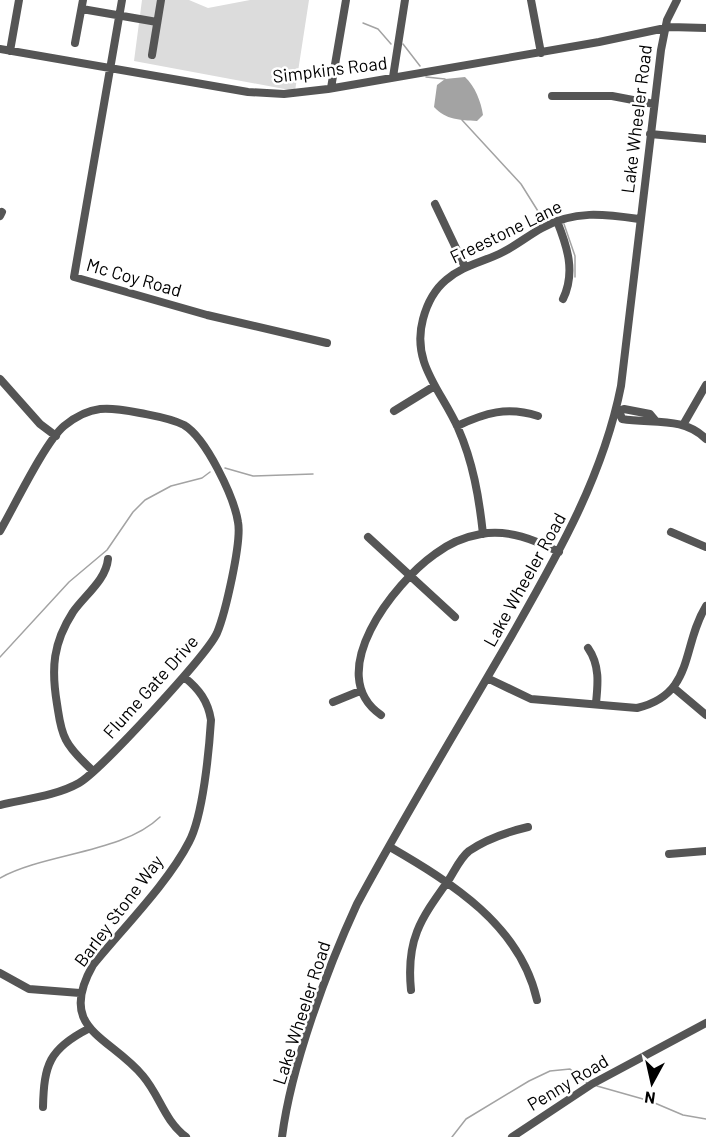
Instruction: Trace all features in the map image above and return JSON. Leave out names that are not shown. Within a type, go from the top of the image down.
[{"type":"street","points":[[10,51],[19,0]]},
{"type":"street","points":[[111,68],[122,0]]},
{"type":"street","points":[[152,55],[161,0]]},
{"type":"street","points":[[331,88],[346,0]]},
{"type":"street","points":[[393,77],[405,0]]},
{"type":"street","points":[[531,0],[541,53]]},
{"type":"street","name":"Lake Wheeler Road","points":[[282,1137],[291,1089],[349,922],[560,552],[598,467],[618,412],[639,219],[664,29],[677,0]]},
{"type":"street","points":[[75,43],[83,4],[119,15],[158,22]]},
{"type":"street","name":"Simpkins Road","points":[[0,49],[269,94],[331,88],[541,53],[664,29],[706,28]]},
{"type":"street","name":"Mc Coy Road","points":[[111,68],[74,277],[327,343]]},
{"type":"street","points":[[552,96],[612,96],[654,104]]},
{"type":"street","points":[[650,134],[706,140]]},
{"type":"street","points":[[435,204],[465,267]]},
{"type":"street","name":"Freestone Lane","points":[[483,534],[476,480],[458,426],[433,387],[421,358],[421,324],[429,303],[439,287],[465,267],[501,253],[557,220],[585,213],[639,219]]},
{"type":"street","points":[[557,220],[567,246],[570,264],[567,291],[563,299]]},
{"type":"street","points":[[0,379],[40,424],[56,436]]},
{"type":"street","points":[[683,425],[706,385]]},
{"type":"street","points":[[394,411],[433,387]]},
{"type":"street","name":"Flume Gate Drive","points":[[0,531],[62,428],[80,415],[102,407],[171,419],[187,426],[209,451],[232,500],[239,523],[238,539],[217,633],[211,645],[80,783],[0,805]]},
{"type":"street","points":[[618,412],[624,409],[650,414],[656,420],[693,429],[706,439]]},
{"type":"street","points":[[458,426],[490,412],[516,411],[538,416]]},
{"type":"street","points":[[671,532],[706,547]]},
{"type":"street","points":[[381,715],[373,709],[360,691],[358,670],[362,649],[378,619],[410,576],[442,549],[483,534],[520,536],[560,552]]},
{"type":"street","points":[[368,537],[455,617]]},
{"type":"street","points":[[93,771],[72,749],[63,733],[54,682],[53,660],[61,632],[75,610],[107,570],[108,559]]},
{"type":"street","points":[[487,678],[531,699],[637,708],[649,705],[674,688],[683,671],[692,632],[706,606]]},
{"type":"street","points":[[588,648],[593,656],[598,675],[596,704]]},
{"type":"street","name":"Barley Stone Way","points":[[88,1029],[82,1012],[80,993],[93,965],[159,885],[190,841],[198,808],[211,720],[209,706],[196,686],[184,676]]},
{"type":"street","points":[[674,688],[706,715]]},
{"type":"street","points":[[333,702],[360,691]]},
{"type":"street","points":[[411,990],[409,966],[415,934],[421,919],[467,853],[499,835],[528,827]]},
{"type":"street","points":[[390,847],[447,882],[506,934],[525,962],[537,1000]]},
{"type":"street","points":[[669,854],[706,851]]},
{"type":"street","points":[[0,973],[29,988],[80,993]]},
{"type":"street","name":"Penny Road","points":[[512,1137],[592,1084],[706,1023]]},
{"type":"street","points":[[43,1107],[45,1075],[52,1056],[74,1036],[88,1029],[137,1068],[151,1086],[164,1113],[186,1137]]},
{"type":"shaded area","points":[[142,0],[189,0],[208,8],[250,0],[309,0],[295,91],[134,61]]},
{"type":"shaded area","points":[[465,77],[475,90],[481,105],[483,115],[477,121],[448,117],[434,107],[437,85],[445,79]]},
{"type":"waterway","points":[[363,23],[378,29],[391,44]]},
{"type":"waterway","points":[[403,44],[420,66]]},
{"type":"waterway","points":[[426,77],[445,79]]},
{"type":"waterway","points":[[462,120],[521,184],[541,216]]},
{"type":"waterway","points":[[564,224],[575,256],[575,277]]},
{"type":"waterway","points":[[225,468],[253,476],[313,474]]},
{"type":"waterway","points":[[0,657],[69,582],[107,550],[133,512],[145,500],[171,486],[202,478],[210,472]]},
{"type":"waterway","points":[[0,878],[39,863],[105,846],[126,838],[144,829],[160,817]]},
{"type":"waterway","points":[[452,1137],[466,1119],[550,1071],[570,1069],[587,1083]]},
{"type":"waterway","points":[[597,1086],[650,1101],[683,1115],[706,1119]]}]
